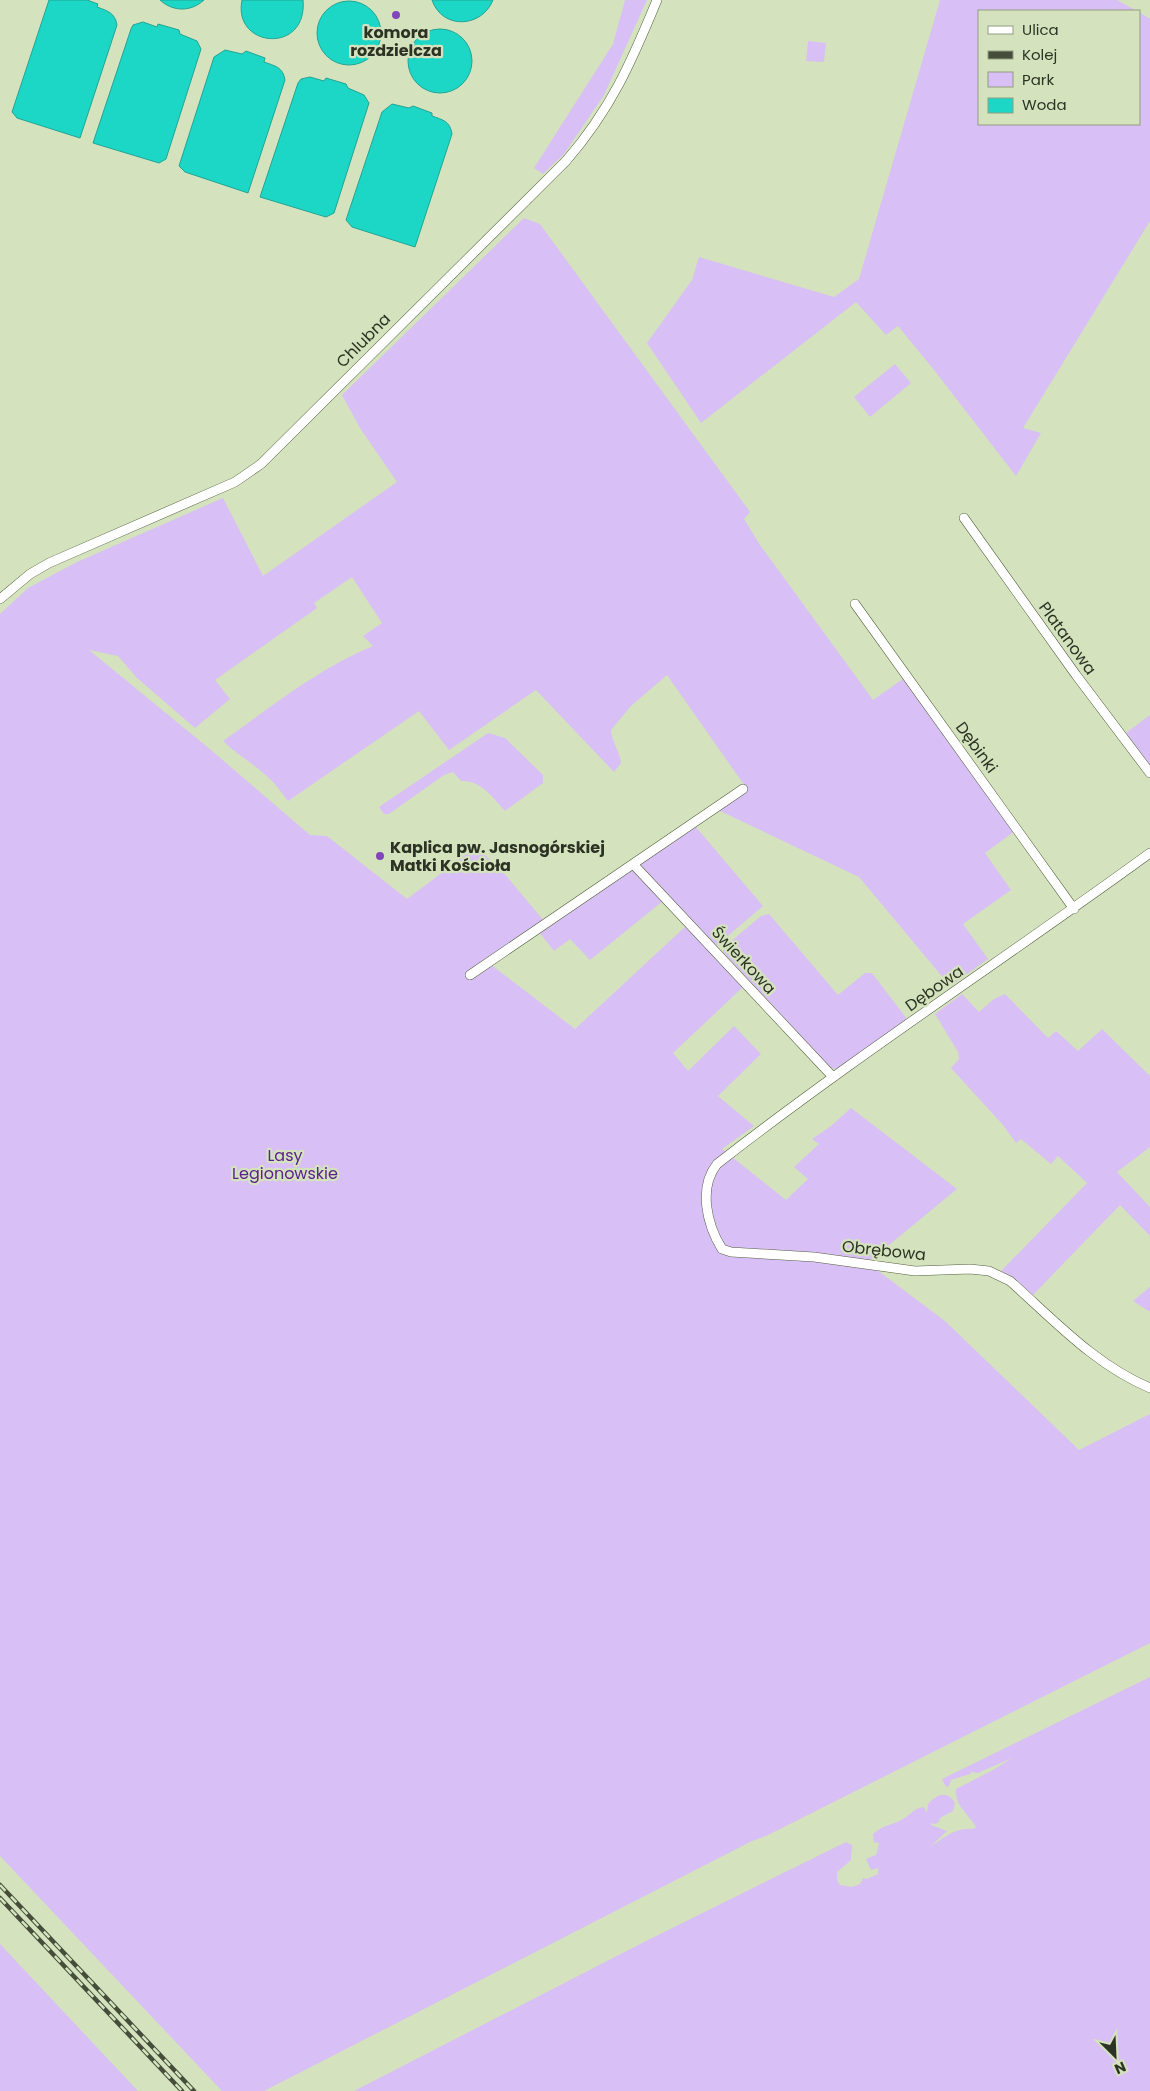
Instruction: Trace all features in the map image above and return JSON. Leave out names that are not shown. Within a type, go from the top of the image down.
[{"type":"street","name":"Chlubna","points":[[0,599],[30,574],[49,563],[235,482],[261,464],[566,161],[582,142],[619,85],[657,0]]},
{"type":"street","name":"Platanowa","points":[[964,518],[1076,675],[1150,772]]},
{"type":"street","name":"Dębinki","points":[[855,604],[1074,909]]},
{"type":"street","points":[[470,975],[743,789]]},
{"type":"street","name":"Dębowa","points":[[737,1149],[833,1077],[1074,909],[1150,853]]},
{"type":"street","name":"Świerkowa","points":[[634,864],[833,1077]]},
{"type":"street","name":"Obrębowa","points":[[737,1149],[711,1171],[707,1186],[706,1206],[717,1241],[722,1249],[731,1252],[814,1256],[915,1271],[970,1269],[1000,1275],[1010,1281],[1097,1358],[1128,1378],[1150,1388]]},
{"type":"green space","points":[[625,0],[647,0],[604,95],[564,154],[543,174],[534,168],[613,44]]},
{"type":"green space","points":[[940,0],[1117,0],[1135,10],[978,10],[978,125],[1140,125],[1140,13],[1150,19],[1150,221],[1023,428],[1041,433],[1016,476],[898,326],[886,335],[856,302],[701,423],[647,343],[692,280],[699,257],[834,297],[859,279]]},
{"type":"green space","points":[[808,41],[826,43],[824,62],[806,61]]},
{"type":"green space","name":"Lasy Legionowskie","points":[[524,218],[540,224],[750,512],[744,519],[760,545],[873,700],[903,679],[1015,831],[985,853],[1011,890],[963,924],[988,959],[950,986],[859,877],[718,810],[747,789],[667,675],[631,706],[611,730],[621,763],[614,772],[536,690],[449,750],[419,711],[288,801],[264,774],[223,741],[314,677],[373,646],[363,636],[382,623],[352,577],[314,603],[317,608],[215,680],[230,699],[195,728],[137,678],[118,656],[89,650],[211,750],[310,835],[327,836],[407,899],[468,853],[480,851],[498,866],[544,921],[486,961],[575,1029],[686,926],[743,987],[673,1053],[688,1071],[734,1026],[761,1054],[718,1096],[754,1126],[722,1149],[786,1200],[808,1179],[794,1167],[819,1144],[812,1139],[831,1126],[851,1108],[957,1189],[872,1259],[865,1261],[945,1321],[1079,1450],[1150,1414],[1150,1643],[766,1836],[752,1841],[264,2091],[222,2091],[0,1856],[0,614],[28,588],[77,562],[223,498],[263,576],[397,482],[360,428],[342,395]]},
{"type":"green space","points":[[895,364],[911,383],[870,417],[854,397]]},
{"type":"green space","points":[[1150,715],[1150,765],[1126,733]]},
{"type":"green space","points":[[488,733],[505,738],[543,775],[543,783],[505,811],[480,786],[468,781],[461,781],[453,772],[444,775],[389,814],[384,814],[379,807]]},
{"type":"green space","points":[[695,826],[763,906],[716,946],[641,868],[640,863]]},
{"type":"green space","points":[[630,870],[635,870],[663,901],[590,960],[570,939],[554,951],[539,932]]},
{"type":"green space","points":[[769,914],[838,995],[865,973],[872,973],[907,1019],[838,1069],[830,1068],[723,952],[723,948],[761,916]]},
{"type":"green space","points":[[962,994],[979,1012],[994,999],[1005,994],[1048,1038],[1056,1031],[1078,1051],[1102,1029],[1150,1076],[1150,1147],[1117,1172],[1150,1207],[1150,1236],[1120,1205],[1032,1296],[1001,1271],[1087,1183],[1058,1156],[1051,1164],[1021,1139],[1016,1143],[1003,1125],[951,1068],[959,1059],[958,1052],[935,1014]]},
{"type":"green space","points":[[1150,1287],[1150,1312],[1133,1301]]},
{"type":"green space","points":[[1150,1677],[1150,2091],[354,2091],[644,1942],[846,1842],[852,1845],[851,1860],[837,1872],[837,1880],[840,1885],[852,1887],[860,1884],[863,1878],[867,1879],[878,1874],[878,1868],[871,1870],[866,1859],[876,1855],[879,1844],[877,1842],[874,1843],[873,1834],[902,1820],[918,1808],[924,1807],[927,1813],[928,1804],[938,1796],[949,1796],[955,1803],[953,1811],[940,1818],[938,1823],[931,1823],[931,1825],[947,1831],[931,1846],[956,1831],[974,1829],[976,1827],[957,1800],[956,1789],[1012,1758],[978,1773],[972,1772],[951,1780],[949,1786],[946,1787],[942,1779]]},
{"type":"green space","points":[[0,1944],[138,2091],[0,2091]]},
{"type":"water","points":[[49,0],[87,0],[98,4],[97,7],[113,15],[117,25],[80,138],[17,118],[12,112]]},
{"type":"water","points":[[160,0],[204,0],[193,7],[182,9],[171,7]]},
{"type":"water","points":[[242,0],[303,0],[301,18],[294,30],[283,37],[271,39],[258,36],[248,28],[242,16]]},
{"type":"water","points":[[432,0],[493,0],[488,9],[480,16],[462,22],[444,17],[437,10]]},
{"type":"water","points":[[349,1],[367,7],[375,15],[381,33],[375,51],[367,59],[349,65],[331,59],[323,51],[317,33],[323,15],[331,7]]},
{"type":"water","points":[[143,22],[157,27],[158,24],[179,30],[180,34],[197,41],[201,49],[166,159],[159,163],[93,143],[131,29],[133,25]]},
{"type":"water","points":[[440,29],[458,35],[466,43],[472,61],[466,79],[458,87],[440,93],[422,87],[414,79],[408,61],[414,43],[422,35]]},
{"type":"water","points":[[225,50],[242,54],[246,51],[265,58],[264,62],[280,70],[285,80],[248,193],[185,172],[179,166],[214,57]]},
{"type":"water","points":[[310,77],[324,81],[326,78],[346,84],[348,88],[364,95],[369,103],[334,213],[326,217],[260,197],[298,83],[301,79]]},
{"type":"water","points":[[392,104],[409,108],[413,106],[432,113],[432,116],[443,120],[450,126],[452,134],[415,247],[352,227],[346,220],[382,112]]},
{"type":"railway","points":[[0,1885],[194,2091]]},
{"type":"railway","points":[[0,1898],[182,2091]]},
{"type":"place","name":"komora rozdzielcza","points":[[396,15]]},
{"type":"place","name":"Kaplica pw. Jasnogórskiej Matki Kościoła","points":[[380,856]]}]
